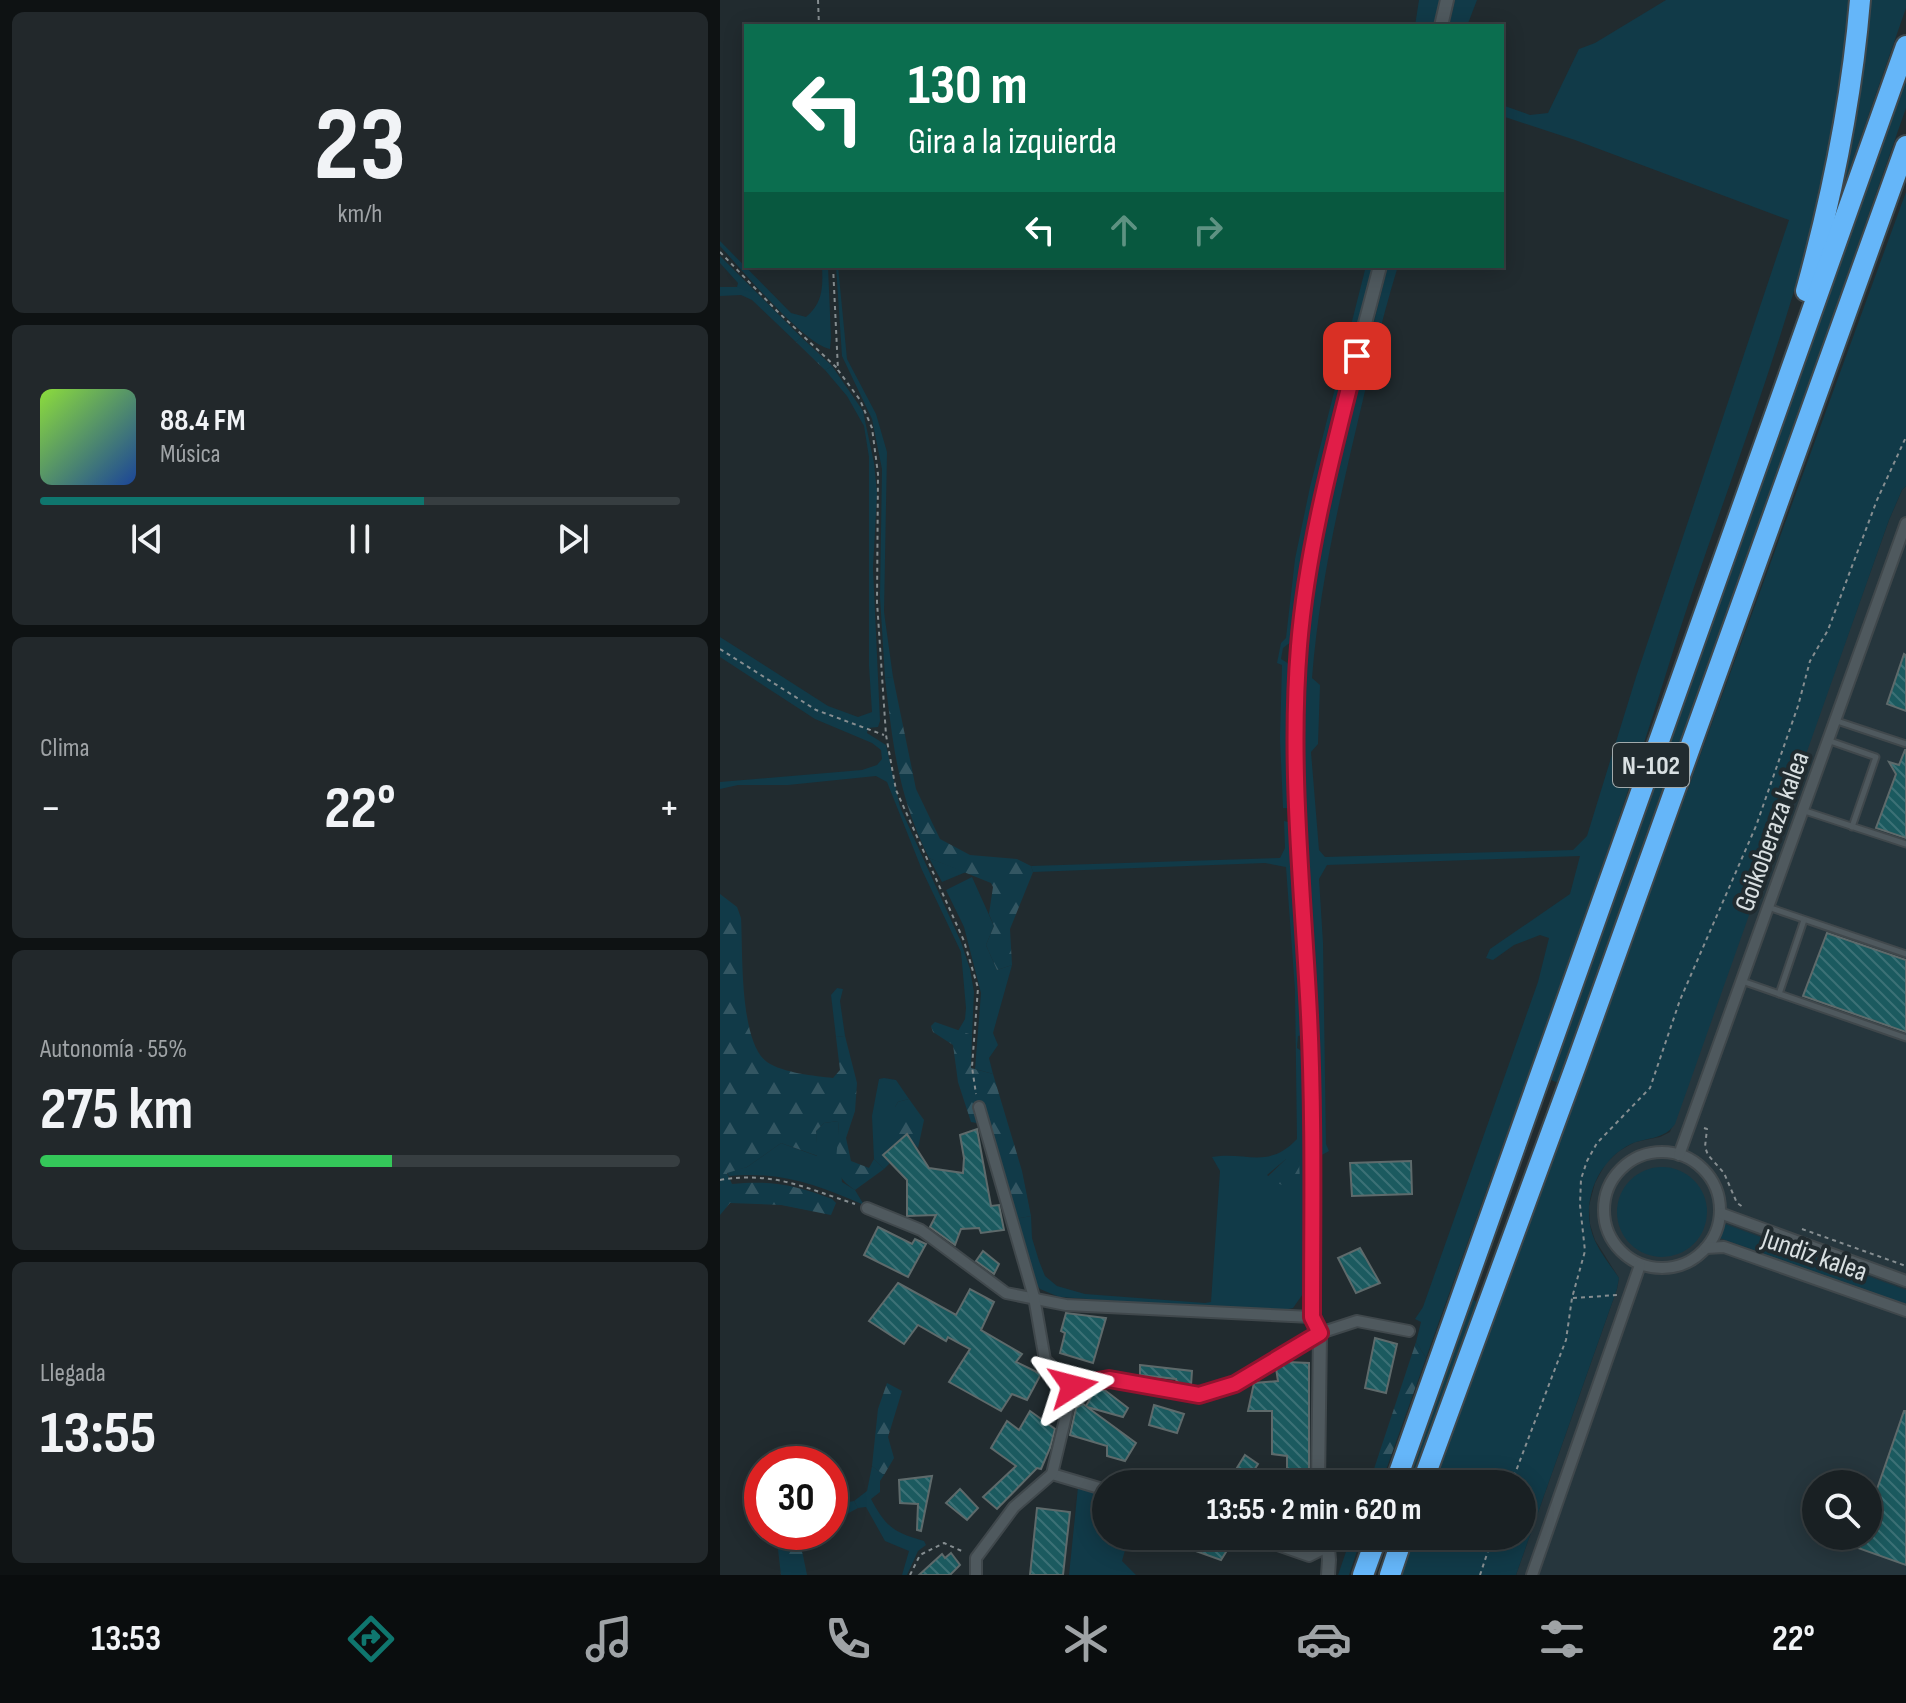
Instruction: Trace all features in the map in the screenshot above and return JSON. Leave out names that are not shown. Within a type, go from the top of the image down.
[{"type":"highway","points":[[1752,480],[1830,195],[1849,97],[1860,0]]},
{"type":"highway","name":"N-102","points":[[1400,1470],[1906,46]]},
{"type":"highway","name":"N-102","points":[[1427,1470],[1906,146]]},
{"type":"highway","points":[[1363,1575],[1372,1550]]},
{"type":"highway","points":[[1390,1575],[1398,1550]]},
{"type":"street","points":[[1441,24],[1447,0]]},
{"type":"street","points":[[1318,1470],[1320,1333],[1312,1317],[1309,1020],[1295,748],[1298,661],[1303,604],[1317,521],[1380,268]]},
{"type":"street","name":"Goikoberaza kalea","points":[[1679,1155],[1906,523]]},
{"type":"street","points":[[979,1107],[1034,1297],[1045,1360],[1073,1386]]},
{"type":"street","points":[[1659,1152],[1679,1155],[1696,1163],[1709,1177],[1717,1194],[1720,1213],[1716,1231],[1706,1248],[1693,1260],[1676,1267],[1658,1269],[1640,1265],[1623,1254],[1611,1239],[1604,1220],[1604,1201],[1611,1182],[1623,1167],[1640,1156],[1659,1152]]},
{"type":"street","points":[[867,1208],[921,1230],[1006,1293],[1066,1305],[1312,1317]]},
{"type":"street","name":"Jundiz kalea","points":[[1720,1213],[1906,1281]]},
{"type":"street","name":"Jundiz kalea","points":[[1706,1248],[1724,1247],[1906,1311]]},
{"type":"street","points":[[1532,1575],[1640,1265]]},
{"type":"street","points":[[1073,1386],[1109,1379],[1199,1395],[1235,1384],[1320,1333],[1357,1321],[1409,1331]]},
{"type":"street","points":[[976,1575],[976,1558],[1014,1507],[1052,1474],[1073,1386]]},
{"type":"street","points":[[1052,1474],[1092,1486]]},
{"type":"street","points":[[1292,1550],[1314,1556],[1320,1550]]},
{"type":"street","points":[[1328,1550],[1328,1575]]},
{"type":"lane","points":[[1836,720],[1906,744]]},
{"type":"lane","points":[[1829,741],[1876,757],[1852,827]]},
{"type":"lane","points":[[1804,810],[1906,844]]},
{"type":"lane","points":[[1768,907],[1906,954]]},
{"type":"lane","points":[[1779,994],[1804,920]]},
{"type":"lane","points":[[1741,981],[1906,1038]]},
{"type":"path","points":[[818,0],[819,24]]},
{"type":"path","points":[[720,252],[838,370],[860,400],[872,428],[878,474],[877,602],[886,735],[896,790],[964,941],[978,988],[972,1067],[979,1107]]},
{"type":"path","points":[[833,268],[838,370]]},
{"type":"path","points":[[1516,1470],[1566,1340],[1572,1298],[1585,1251],[1580,1205],[1581,1179],[1587,1161],[1597,1143],[1650,1088],[1680,1000],[1756,826],[1798,706],[1810,661],[1828,630],[1877,500],[1906,437]]},
{"type":"path","points":[[720,649],[816,710],[886,735]]},
{"type":"path","points":[[1702,1128],[1707,1129],[1705,1147],[1708,1155],[1724,1173],[1737,1203],[1744,1208]]},
{"type":"path","points":[[720,1180],[774,1177],[867,1208]]},
{"type":"path","points":[[1803,1229],[1906,1266]]},
{"type":"path","points":[[1572,1298],[1630,1294]]},
{"type":"path","points":[[910,1575],[920,1555],[944,1543],[976,1558]]},
{"type":"path","points":[[1480,1575],[1488,1550]]},
{"type":"shaded area","points":[[1906,486],[1906,1575],[1516,1575],[1525,1550],[1536,1550],[1536,1518],[1617,1289],[1619,1278],[1595,1240],[1590,1224],[1589,1206],[1595,1183],[1606,1163],[1619,1151],[1635,1142],[1670,1132],[1889,520]]},
{"type":"green space","points":[[1419,0],[1441,0],[1435,24],[1415,24]]},
{"type":"green space","points":[[1455,0],[1477,0],[1468,24],[1449,24]]},
{"type":"green space","points":[[1666,0],[1850,0],[1842,77],[1829,153],[1812,227],[1768,375],[1692,593],[1610,844],[1426,1358],[1416,1342],[1421,1322],[1415,1319],[1423,1307],[1538,982],[1549,938],[1540,935],[1514,945],[1493,960],[1486,958],[1490,949],[1570,894],[1580,856],[1327,865],[1319,879],[1326,1144],[1329,1151],[1320,1156],[1304,772],[1305,661],[1309,611],[1332,487],[1387,268],[1397,268],[1378,336],[1344,483],[1318,622],[1312,678],[1320,685],[1318,744],[1311,752],[1319,850],[1325,857],[1573,850],[1587,836],[1636,677],[1789,220],[1504,117],[1504,106],[1530,115],[1548,113],[1579,49],[1595,43]]},
{"type":"green space","points":[[1865,0],[1906,0],[1906,8],[1842,191],[1838,190]]},
{"type":"green space","points":[[1906,71],[1906,108],[1673,772],[1558,1083],[1549,1079]]},
{"type":"green space","points":[[1906,192],[1906,486],[1889,520],[1675,1124],[1660,1136],[1631,1144],[1619,1152],[1608,1161],[1594,1186],[1590,1199],[1591,1227],[1597,1246],[1619,1278],[1536,1518],[1536,1470],[1439,1470]]},
{"type":"green space","points":[[720,241],[791,313],[806,317],[821,294],[822,268],[828,268],[830,349],[819,345],[790,321],[720,246]]},
{"type":"green space","points":[[720,256],[801,337],[796,342],[752,300],[741,295],[720,296],[720,287],[737,287],[738,283],[720,263]]},
{"type":"green space","points":[[836,268],[847,359],[876,414],[887,452],[884,612],[893,677],[885,678],[880,597],[882,469],[872,419],[842,356]]},
{"type":"green space","points":[[1365,268],[1374,268],[1311,519],[1292,641],[1283,648],[1281,659],[1291,665],[1288,746],[1290,808],[1283,808],[1280,738],[1282,665],[1277,663],[1281,643],[1286,638],[1295,559]]},
{"type":"green space","points":[[801,337],[832,366],[825,370],[796,342]]},
{"type":"green space","points":[[832,366],[863,411],[877,493],[873,568],[880,721],[878,727],[868,728],[867,733],[886,745],[900,807],[961,942],[974,992],[972,1035],[958,1031],[965,1019],[966,1008],[961,952],[922,870],[887,782],[876,776],[788,785],[738,785],[720,789],[720,782],[862,770],[877,765],[882,759],[881,750],[872,743],[815,719],[720,657],[720,637],[828,706],[858,717],[872,712],[869,666],[869,457],[864,426],[847,396],[825,370]]},
{"type":"green space","points":[[893,677],[916,789],[940,839],[970,855],[1017,859],[1031,866],[1033,872],[1010,929],[1012,965],[997,970],[986,945],[994,926],[989,914],[991,883],[929,858],[919,835],[910,813],[894,748],[885,678]]},
{"type":"green space","points":[[1284,821],[1292,823],[1303,1035],[1298,1036],[1297,1048],[1303,1052],[1305,1291],[1293,1308],[1275,1312],[1059,1297],[1040,1289],[1034,1282],[1015,1219],[1031,1216],[1032,1238],[1039,1261],[1045,1276],[1057,1286],[1085,1294],[1211,1302],[1220,1171],[1212,1157],[1266,1157],[1276,1154],[1297,1139],[1295,990],[1286,867],[1265,863],[1033,872],[1031,866],[1280,858],[1285,848]],"holes":[[[1286,1159],[1299,1162],[1295,1189],[1267,1175]]]},
{"type":"green space","points":[[929,858],[966,872],[942,882]]},
{"type":"green space","points":[[972,877],[994,926],[986,945],[997,970],[1012,965],[993,1033],[998,1045],[989,1058],[993,1074],[975,1069],[981,993],[964,927],[946,890]]},
{"type":"green space","points":[[720,894],[737,907],[741,918],[744,995],[751,1036],[758,1051],[767,1062],[782,1069],[833,1078],[840,1070],[836,1037],[845,1036],[857,1083],[855,1111],[846,1138],[851,1161],[869,1168],[874,1159],[884,1169],[855,1190],[846,1183],[837,1168],[838,1121],[824,1123],[816,1131],[818,1156],[781,1143],[747,1167],[727,1173],[732,1184],[783,1185],[832,1199],[836,1203],[831,1215],[781,1205],[730,1203],[720,1215]]},
{"type":"green space","points":[[837,988],[843,989],[840,1001],[845,1036],[836,1037],[831,995]]},
{"type":"green space","points":[[935,1022],[972,1035],[971,1068],[993,1074],[1022,1171],[1031,1216],[1015,1219],[989,1125],[971,1122],[958,1082],[953,1045],[933,1032],[931,1026]]},
{"type":"green space","points":[[879,1079],[896,1080],[909,1099],[898,1102],[895,1107],[895,1145],[901,1152],[884,1169],[874,1159],[872,1116]]},
{"type":"green space","points":[[909,1099],[924,1120],[918,1148],[912,1141],[901,1152],[895,1145],[895,1107],[898,1102]]},
{"type":"green space","points":[[838,1121],[842,1182],[855,1190],[864,1205],[798,1181],[765,1176],[729,1176],[727,1172],[747,1167],[781,1143],[817,1156],[816,1131],[824,1123]]},
{"type":"green space","points":[[1286,1159],[1299,1162],[1300,1182],[1295,1190],[1277,1183],[1268,1191],[1260,1184]]},
{"type":"green space","points":[[1662,1167],[1679,1170],[1694,1180],[1704,1195],[1707,1212],[1704,1229],[1694,1244],[1679,1254],[1662,1257],[1645,1254],[1630,1244],[1620,1229],[1617,1212],[1620,1195],[1630,1180],[1645,1170]]},
{"type":"green space","points":[[1725,1224],[1906,1290],[1906,1304],[1720,1238]]},
{"type":"green space","points":[[1472,1298],[1478,1304],[1418,1470],[1410,1470]]},
{"type":"green space","points":[[1416,1342],[1426,1358],[1386,1470],[1374,1470]]},
{"type":"green space","points":[[887,1383],[902,1391],[888,1437],[894,1458],[884,1475],[872,1466],[878,1409]]},
{"type":"green space","points":[[872,1466],[884,1475],[880,1481],[880,1492],[871,1499],[881,1516],[898,1531],[924,1541],[926,1545],[918,1551],[907,1575],[902,1575],[909,1551],[885,1541],[866,1507],[858,1508],[854,1501],[867,1491]]},
{"type":"green space","points":[[1078,1487],[1092,1491],[1092,1550],[1125,1550],[1122,1561],[1136,1575],[1069,1575]]},
{"type":"green space","points":[[854,1501],[858,1508],[848,1513],[848,1502]]},
{"type":"green space","points":[[778,1550],[802,1550],[807,1575],[781,1575]]},
{"type":"green space","points":[[1347,1550],[1357,1550],[1349,1575],[1338,1575]]},
{"type":"green space","points":[[1410,1550],[1525,1550],[1516,1575],[1401,1575]]},
{"type":"building","points":[[1906,655],[1906,711],[1887,704]]},
{"type":"building","points":[[1905,750],[1906,838],[1876,828],[1896,774],[1889,762],[1899,765]]},
{"type":"building","points":[[1827,933],[1906,960],[1906,1032],[1803,996]]},
{"type":"building","points":[[977,1129],[991,1206],[999,1205],[1004,1230],[981,1233],[979,1228],[961,1229],[955,1245],[930,1227],[936,1215],[907,1216],[907,1180],[883,1155],[907,1134],[929,1168],[963,1173],[960,1135]]},
{"type":"building","points":[[1411,1161],[1412,1194],[1352,1196],[1350,1163]]},
{"type":"building","points":[[878,1227],[912,1244],[915,1239],[926,1244],[908,1277],[864,1255]]},
{"type":"building","points":[[1360,1248],[1380,1283],[1356,1293],[1338,1258]]},
{"type":"building","points":[[983,1251],[999,1264],[994,1274],[976,1261]]},
{"type":"building","points":[[898,1283],[956,1315],[970,1289],[994,1302],[981,1330],[1022,1354],[1016,1362],[1041,1374],[1027,1400],[1012,1394],[1001,1411],[949,1382],[970,1349],[948,1337],[946,1341],[918,1325],[904,1344],[869,1321]]},
{"type":"building","points":[[1066,1313],[1106,1318],[1093,1363],[1060,1353]]},
{"type":"building","points":[[1375,1338],[1397,1344],[1386,1393],[1365,1388]]},
{"type":"building","points":[[1287,1362],[1309,1363],[1309,1470],[1287,1470],[1287,1456],[1272,1454],[1272,1411],[1248,1411],[1254,1383],[1278,1381],[1276,1368]]},
{"type":"building","points":[[1140,1365],[1192,1371],[1191,1385],[1177,1383],[1176,1379],[1140,1375]]},
{"type":"building","points":[[1102,1388],[1128,1408],[1123,1417],[1087,1407],[1136,1443],[1125,1461],[1107,1456],[1107,1446],[1070,1435],[1076,1408],[1083,1404],[1086,1406],[1095,1390]]},
{"type":"building","points":[[1154,1405],[1184,1414],[1177,1433],[1149,1425]]},
{"type":"building","points":[[1030,1411],[1055,1429],[1050,1448],[1041,1469],[1037,1468],[997,1509],[983,1497],[1016,1466],[991,1448],[1007,1421],[1019,1430]]},
{"type":"building","points":[[1906,1411],[1906,1565],[1864,1550],[1882,1550],[1882,1475]]},
{"type":"building","points":[[1245,1455],[1258,1464],[1254,1470],[1236,1470]]},
{"type":"building","points":[[932,1476],[921,1531],[917,1530],[918,1504],[900,1503],[899,1480]]},
{"type":"building","points":[[960,1489],[978,1508],[967,1520],[946,1503]]},
{"type":"building","points":[[1037,1508],[1070,1512],[1063,1575],[1030,1575]]},
{"type":"building","points":[[1193,1550],[1227,1550],[1221,1560]]},
{"type":"building","points":[[951,1553],[960,1565],[950,1575],[919,1575],[942,1554],[945,1558]]},
{"type":"route","points":[[1073,1386],[1109,1379],[1199,1395],[1235,1384],[1320,1333],[1312,1317],[1313,1159],[1296,788],[1296,702],[1308,570],[1357,356]]}]
